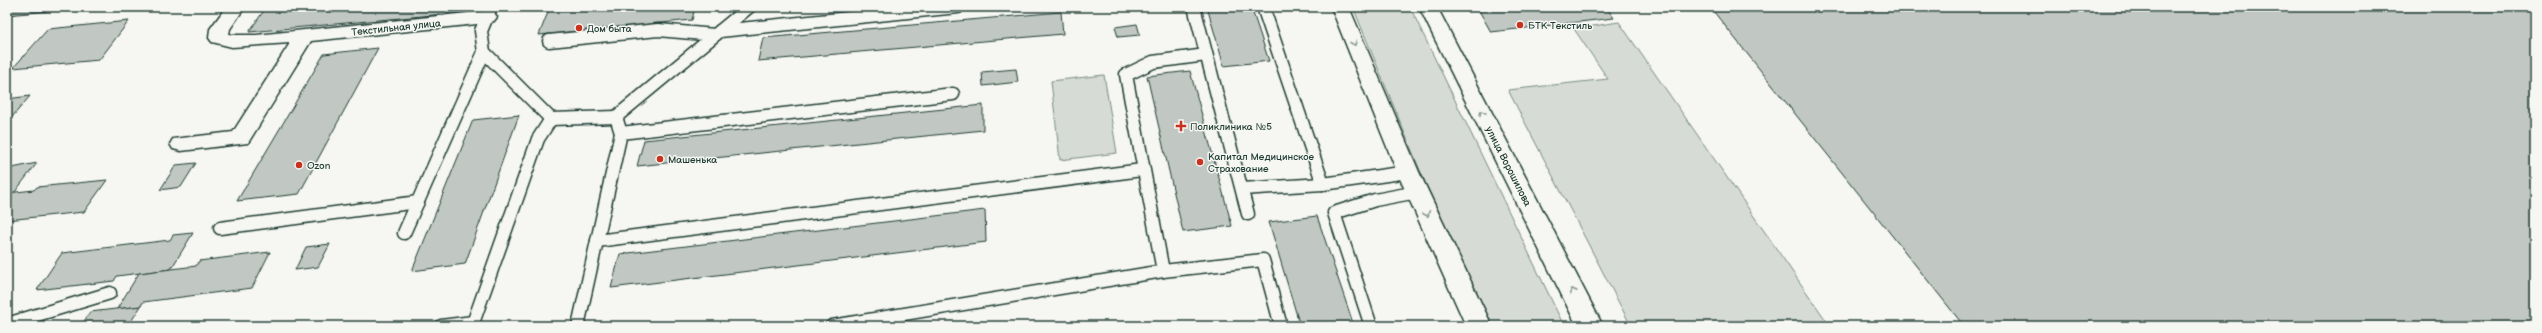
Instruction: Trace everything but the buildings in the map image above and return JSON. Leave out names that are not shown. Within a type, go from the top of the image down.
[{"type":"main road","name":"Текстильная улица","points":[[236,7],[220,29],[219,38],[232,41],[256,41],[489,12]]},
{"type":"main road","points":[[1340,7],[1408,172],[1479,326]]},
{"type":"main road","name":"улица Ворошилова","points":[[1428,7],[1590,326]]},
{"type":"main road","points":[[181,144],[240,138],[304,36]]},
{"type":"lane","points":[[484,52],[550,119],[616,117],[749,7]]},
{"type":"lane","points":[[549,41],[658,30],[718,33],[958,7]]},
{"type":"lane","points":[[1194,7],[1248,214]]},
{"type":"lane","points":[[1263,7],[1280,56],[1309,151],[1323,184]]},
{"type":"lane","points":[[404,233],[484,52],[481,31],[489,12]]},
{"type":"lane","points":[[1162,271],[1142,170],[1126,75],[1134,68],[1151,62],[1206,55]]},
{"type":"lane","points":[[621,133],[953,94]]},
{"type":"lane","points":[[578,326],[621,133],[616,117]]},
{"type":"lane","points":[[441,326],[472,324],[538,138],[550,119]]},
{"type":"lane","points":[[597,241],[1142,170]]},
{"type":"lane","points":[[1242,189],[1323,184],[1408,172]]},
{"type":"lane","points":[[1371,326],[1334,213],[1356,204],[1388,196],[1417,192]]},
{"type":"lane","points":[[220,228],[418,202]]},
{"type":"lane","points":[[832,326],[1162,271],[1263,260],[1281,326]]},
{"type":"lane","points":[[7,324],[110,293]]},
{"type":"shaded area","points":[[1353,7],[1410,7],[1564,326],[1484,326]]},
{"type":"shaded area","points":[[1619,22],[1830,326],[1631,326],[1508,90],[1608,79],[1574,29]]},
{"type":"shaded area","points":[[1104,75],[1117,153],[1060,160],[1051,81]]},
{"type":"place","name":"БТК Текстиль","points":[[1520,25]]},
{"type":"place","name":"Дом быта","points":[[579,28]]},
{"type":"place","name":"Поликлиника №5","points":[[1181,126]]},
{"type":"place","name":"Машенька","points":[[660,159]]},
{"type":"place","name":"Капитал Медицинское Страхование","points":[[1200,162]]},
{"type":"place","name":"Ozon","points":[[299,165]]}]
